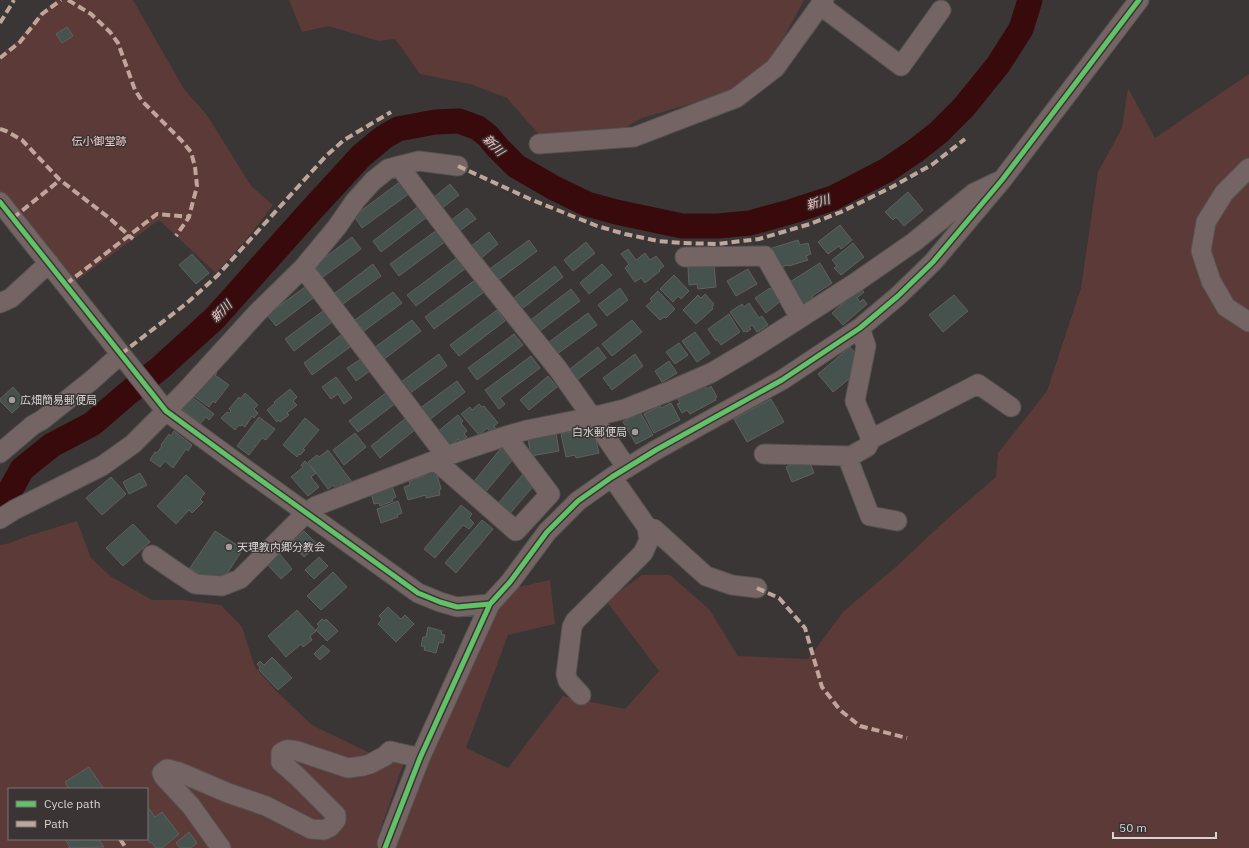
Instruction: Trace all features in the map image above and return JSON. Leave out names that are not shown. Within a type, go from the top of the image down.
[{"type":"street","points":[[387,843],[420,758],[490,604],[510,582],[547,532],[578,501],[619,473],[656,450],[782,380],[860,328],[898,296],[933,262],[1002,180],[1139,0]]},
{"type":"street","points":[[539,144],[634,137],[736,98],[775,68],[822,2],[900,66],[941,10]]},
{"type":"street","points":[[0,519],[14,510],[102,466],[133,444],[160,404],[257,313],[302,268],[337,227],[355,201],[373,181],[388,170],[419,161],[458,166]]},
{"type":"street","points":[[398,166],[461,248],[558,369],[592,417],[647,527],[649,540],[643,553],[575,621],[572,627],[566,674],[568,681],[582,695]]},
{"type":"street","points":[[1249,168],[1224,193],[1206,222],[1201,251],[1211,281],[1226,307],[1249,322]]},
{"type":"street","points":[[152,555],[195,584],[222,586],[240,579],[306,513],[316,506],[440,458],[506,436],[527,430],[625,409],[711,373],[755,347],[855,283],[914,242],[974,193],[1002,180]]},
{"type":"street","points":[[0,202],[160,404],[306,513],[418,593],[457,607],[490,604]]},
{"type":"street","points":[[685,257],[765,256],[800,318]]},
{"type":"street","points":[[0,303],[11,298],[49,263]]},
{"type":"street","points":[[302,268],[440,458],[516,531],[550,494],[506,436]]},
{"type":"street","points":[[860,328],[866,346],[855,401],[871,439]]},
{"type":"street","points":[[0,453],[32,425],[42,420],[123,356]]},
{"type":"street","points":[[764,454],[851,456],[867,447],[871,439],[978,384],[1011,407]]},
{"type":"street","points":[[847,456],[870,516],[897,522]]},
{"type":"street","points":[[647,527],[654,529],[706,576],[732,585],[757,588]]},
{"type":"street","points":[[221,848],[191,806],[164,777],[162,773],[164,770],[167,769],[179,772],[228,793],[266,806],[311,829],[324,830],[330,827],[336,820],[336,815],[281,762],[281,753],[285,750],[291,749],[348,768],[363,766],[385,756],[390,751],[420,758]]},
{"type":"green space","name":"伝小御堂跡","points":[[57,0],[133,0],[184,89],[207,115],[251,186],[273,205],[246,240],[216,273],[159,220],[72,284],[0,193],[0,55],[17,41],[41,13]]},
{"type":"green space","points":[[289,0],[804,0],[759,84],[642,118],[600,142],[549,146],[507,98],[470,84],[420,74],[395,39],[379,41],[328,26],[302,32]]},
{"type":"green space","points":[[1249,74],[1249,848],[0,848],[0,545],[77,521],[91,558],[110,576],[152,600],[183,600],[221,605],[242,627],[255,667],[276,691],[312,725],[374,755],[404,762],[376,842],[395,845],[422,730],[473,624],[514,588],[550,580],[555,624],[508,635],[466,748],[508,768],[563,696],[625,709],[659,671],[606,601],[642,575],[670,575],[709,609],[738,656],[808,659],[844,611],[898,565],[946,520],[996,477],[998,453],[1047,391],[1081,288],[1098,172],[1122,128],[1128,88],[1155,138]]},
{"type":"building","points":[[67,27],[73,36],[62,43],[56,34]]},
{"type":"building","points":[[401,181],[410,193],[362,228],[354,216]]},
{"type":"building","points":[[450,184],[459,195],[441,209],[433,198]]},
{"type":"building","points":[[908,192],[923,210],[904,226],[896,217],[893,220],[885,212]]},
{"type":"building","points":[[419,206],[427,217],[381,252],[373,241]]},
{"type":"building","points":[[467,208],[476,219],[458,232],[450,221]]},
{"type":"building","points":[[840,225],[852,240],[841,249],[839,246],[828,254],[818,242]]},
{"type":"building","points":[[437,230],[446,241],[399,276],[390,264]]},
{"type":"building","points":[[489,232],[498,244],[479,260],[469,248]]},
{"type":"building","points":[[352,237],[361,249],[323,277],[314,266]]},
{"type":"building","points":[[529,240],[537,251],[496,282],[487,271]]},
{"type":"building","points":[[798,240],[800,245],[808,243],[811,254],[806,256],[808,260],[778,268],[772,248]]},
{"type":"building","points":[[586,242],[595,253],[573,271],[564,260]]},
{"type":"building","points":[[853,243],[864,257],[841,275],[834,268],[837,266],[832,260]]},
{"type":"building","points":[[628,249],[636,260],[645,253],[650,260],[656,256],[664,266],[645,283],[641,278],[635,282],[625,268],[629,264],[621,254]]},
{"type":"building","points":[[192,254],[209,273],[196,284],[179,265]]},
{"type":"building","points":[[458,257],[466,268],[416,306],[407,295]]},
{"type":"building","points":[[820,263],[832,283],[812,296],[814,299],[800,308],[785,285]]},
{"type":"building","points":[[373,264],[381,276],[343,304],[335,293]]},
{"type":"building","points":[[602,264],[612,275],[589,294],[580,283]]},
{"type":"building","points":[[714,264],[716,287],[698,289],[697,284],[689,285],[688,267]]},
{"type":"building","points":[[555,266],[563,277],[518,312],[510,301]]},
{"type":"building","points":[[748,269],[757,284],[736,296],[727,281]]},
{"type":"building","points":[[674,275],[689,291],[681,299],[678,296],[673,302],[660,289]]},
{"type":"building","points":[[475,280],[484,292],[434,329],[425,317]]},
{"type":"building","points":[[305,287],[313,298],[276,326],[267,315]]},
{"type":"building","points":[[620,288],[628,300],[607,316],[598,305]]},
{"type":"building","points":[[770,288],[771,290],[774,288],[783,299],[766,313],[755,298]]},
{"type":"building","points":[[860,288],[864,292],[857,298],[860,302],[863,299],[867,304],[843,325],[832,313]]},
{"type":"building","points":[[571,289],[580,301],[536,334],[528,322]]},
{"type":"building","points":[[658,291],[675,309],[666,318],[664,317],[660,320],[646,306],[652,301],[650,299]]},
{"type":"building","points":[[393,292],[402,303],[364,331],[355,320]]},
{"type":"building","points":[[705,294],[714,304],[712,307],[713,309],[696,324],[683,310],[698,295],[701,298]]},
{"type":"building","points":[[954,295],[968,311],[943,332],[929,315]]},
{"type":"building","points":[[749,303],[759,318],[762,316],[768,325],[757,332],[752,325],[749,327],[751,329],[744,332],[730,312],[742,304],[744,307]]},
{"type":"building","points":[[497,310],[505,321],[459,356],[450,345]]},
{"type":"building","points":[[323,311],[332,322],[294,351],[285,339]]},
{"type":"building","points":[[588,313],[597,325],[553,357],[545,345]]},
{"type":"building","points":[[729,314],[740,332],[721,345],[717,339],[716,341],[708,329]]},
{"type":"building","points":[[412,320],[421,331],[383,360],[374,348]]},
{"type":"building","points":[[632,320],[642,332],[612,356],[602,344]]},
{"type":"building","points":[[695,332],[710,353],[697,362],[682,341]]},
{"type":"building","points":[[514,334],[523,345],[477,380],[468,368]]},
{"type":"building","points":[[341,335],[350,347],[312,375],[304,363]]},
{"type":"building","points":[[679,343],[688,355],[675,364],[666,352]]},
{"type":"building","points":[[598,347],[606,358],[573,383],[565,373]]},
{"type":"building","points":[[850,347],[865,366],[833,392],[818,374]]},
{"type":"building","points":[[439,354],[447,366],[409,394],[401,382]]},
{"type":"building","points":[[635,354],[643,366],[612,390],[603,378]]},
{"type":"building","points":[[531,356],[540,368],[500,398],[505,404],[499,409],[485,390]]},
{"type":"building","points":[[361,359],[370,371],[356,381],[347,368]]},
{"type":"building","points":[[669,361],[677,373],[662,382],[655,371]]},
{"type":"building","points":[[212,369],[217,373],[215,375],[229,385],[215,403],[213,401],[209,407],[194,396],[204,384]]},
{"type":"building","points":[[548,376],[557,387],[529,410],[520,400]]},
{"type":"building","points":[[336,377],[352,398],[344,404],[338,394],[331,399],[322,387]]},
{"type":"building","points":[[457,381],[465,392],[428,421],[419,409]]},
{"type":"building","points":[[704,384],[707,389],[711,386],[717,397],[715,398],[716,400],[690,414],[687,410],[682,413],[677,404],[680,403],[678,399]]},
{"type":"building","points":[[13,387],[25,401],[12,413],[0,401],[0,399]]},
{"type":"building","points":[[290,389],[297,397],[293,401],[297,405],[287,413],[289,415],[280,422],[278,420],[277,422],[267,410]]},
{"type":"building","points":[[387,392],[396,403],[358,432],[349,421]]},
{"type":"building","points":[[245,393],[258,405],[254,409],[258,413],[254,418],[252,416],[245,427],[239,425],[235,430],[221,418],[227,412],[229,413],[231,411],[229,409],[239,397],[240,399]]},
{"type":"building","points":[[192,397],[214,414],[209,420],[206,417],[200,424],[182,409]]},
{"type":"building","points":[[771,399],[784,422],[747,442],[734,419]]},
{"type":"building","points":[[671,403],[680,420],[654,433],[644,414],[660,406],[661,408]]},
{"type":"building","points":[[479,404],[482,407],[484,406],[498,423],[494,426],[496,429],[491,433],[487,428],[479,435],[461,414],[470,407],[472,410]]},
{"type":"building","points":[[640,412],[653,435],[636,444],[623,422]]},
{"type":"building","points":[[458,415],[463,421],[461,423],[467,431],[464,434],[467,437],[460,442],[458,439],[450,446],[436,433]]},
{"type":"building","points":[[259,417],[275,429],[266,440],[262,438],[249,455],[237,446]]},
{"type":"building","points":[[305,418],[319,430],[303,449],[305,450],[297,457],[283,445]]},
{"type":"building","points":[[406,418],[416,429],[380,458],[371,446]]},
{"type":"building","points":[[593,427],[599,453],[576,458],[575,455],[566,457],[561,434]]},
{"type":"building","points":[[174,431],[192,445],[188,451],[186,449],[173,468],[165,461],[160,467],[150,460],[155,452],[157,453],[169,434],[171,436]]},
{"type":"building","points":[[355,433],[366,447],[344,465],[333,450]]},
{"type":"building","points":[[556,434],[559,451],[531,456],[528,439]]},
{"type":"building","points":[[502,447],[514,458],[483,495],[471,485]]},
{"type":"building","points":[[328,450],[352,482],[347,486],[344,482],[337,490],[333,485],[328,489],[308,462],[317,455],[319,457]]},
{"type":"building","points":[[808,458],[814,473],[792,482],[786,467]]},
{"type":"building","points":[[305,461],[316,473],[311,477],[319,487],[308,496],[291,477],[303,467],[301,465]]},
{"type":"building","points":[[436,471],[441,489],[439,490],[440,495],[426,498],[426,495],[408,500],[404,487],[410,485],[409,481],[424,476],[424,474]]},
{"type":"building","points":[[140,473],[147,485],[129,494],[123,482]]},
{"type":"building","points":[[523,474],[535,484],[508,516],[496,506]]},
{"type":"building","points":[[186,475],[205,493],[200,499],[203,502],[192,513],[189,510],[176,524],[157,506]]},
{"type":"building","points":[[111,477],[126,494],[102,515],[86,498]]},
{"type":"building","points":[[392,486],[396,497],[392,499],[393,501],[380,506],[379,503],[374,504],[371,493]]},
{"type":"building","points":[[398,501],[402,513],[397,515],[398,517],[381,523],[377,509]]},
{"type":"building","points":[[461,505],[472,514],[469,518],[474,523],[469,529],[463,525],[435,558],[424,549]]},
{"type":"building","points":[[482,520],[493,529],[456,573],[445,563]]},
{"type":"building","points":[[133,524],[150,542],[123,566],[106,548]]},
{"type":"building","points":[[215,531],[243,549],[218,587],[190,568]]},
{"type":"building","points":[[304,531],[316,543],[308,551],[310,552],[304,557],[291,543]]},
{"type":"building","points":[[279,553],[292,569],[281,579],[267,564]]},
{"type":"building","points":[[319,557],[328,566],[314,579],[305,570]]},
{"type":"building","points":[[333,572],[347,587],[321,610],[307,596]]},
{"type":"building","points":[[388,607],[401,619],[405,615],[414,624],[396,642],[378,624],[382,619],[379,616]]},
{"type":"building","points":[[297,610],[316,631],[310,636],[312,640],[303,647],[301,644],[286,657],[268,636]]},
{"type":"building","points":[[322,619],[325,621],[326,619],[338,631],[327,641],[316,630],[319,626],[317,624]]},
{"type":"building","points":[[428,627],[442,631],[441,634],[445,635],[443,643],[439,642],[436,653],[424,650],[425,647],[421,646],[423,637],[426,637]]},
{"type":"building","points":[[323,645],[330,651],[320,660],[314,654]]},
{"type":"building","points":[[272,657],[292,678],[278,690],[259,670],[260,668],[257,664],[260,661],[264,665]]},
{"type":"building","points":[[89,767],[103,788],[68,788],[65,782]]},
{"type":"building","points":[[148,807],[155,817],[162,812],[179,834],[162,848],[156,848],[151,842],[150,843],[148,840]]},
{"type":"building","points":[[189,832],[197,843],[191,848],[180,848],[176,843]]},
{"type":"building","points":[[66,840],[99,840],[104,847],[68,848],[70,847]]},
{"type":"waterway","name":"新川","points":[[0,497],[10,491],[22,469],[52,445],[92,424],[160,368],[215,318],[361,156],[384,137],[398,129],[435,122],[459,121],[478,128],[488,136],[516,166],[554,188],[587,204],[616,212],[682,226],[718,226],[750,223],[833,198],[887,170],[938,133],[964,107],[998,65],[1021,29],[1030,0]]},
{"type":"marked path","points":[[0,23],[14,0]]},
{"type":"marked path","points":[[0,58],[20,42],[42,14],[61,0]]},
{"type":"marked path","points":[[68,0],[91,14],[110,32],[118,43],[135,90],[142,101],[191,152],[195,167],[197,186],[189,217],[176,236]]},
{"type":"marked path","points":[[121,354],[187,303],[218,275],[326,156],[344,140],[391,112]]},
{"type":"marked path","points":[[0,129],[22,140],[60,180],[108,217],[133,239]]},
{"type":"marked path","points":[[458,166],[530,199],[597,226],[658,241],[717,244],[759,239],[810,224],[841,212],[892,187],[933,164],[965,139]]},
{"type":"marked path","points":[[13,218],[60,180]]},
{"type":"marked path","points":[[66,284],[157,214],[189,217]]},
{"type":"marked path","points":[[757,588],[779,598],[805,628],[822,687],[840,710],[860,726],[907,738]]},
{"type":"marked path","points":[[121,840],[126,848]]},
{"type":"cycle path","points":[[385,848],[420,758],[490,604],[510,582],[547,532],[578,501],[612,477],[656,450],[782,380],[860,328],[898,296],[933,262],[1002,180],[1139,0]]},
{"type":"cycle path","points":[[0,202],[166,411],[418,593],[457,607],[490,604]]},
{"type":"place","name":"広畑簡易郵便局","points":[[12,400]]},
{"type":"place","name":"白水郵便局","points":[[635,432]]},
{"type":"place","name":"天理教内郷分教会","points":[[229,547]]}]
